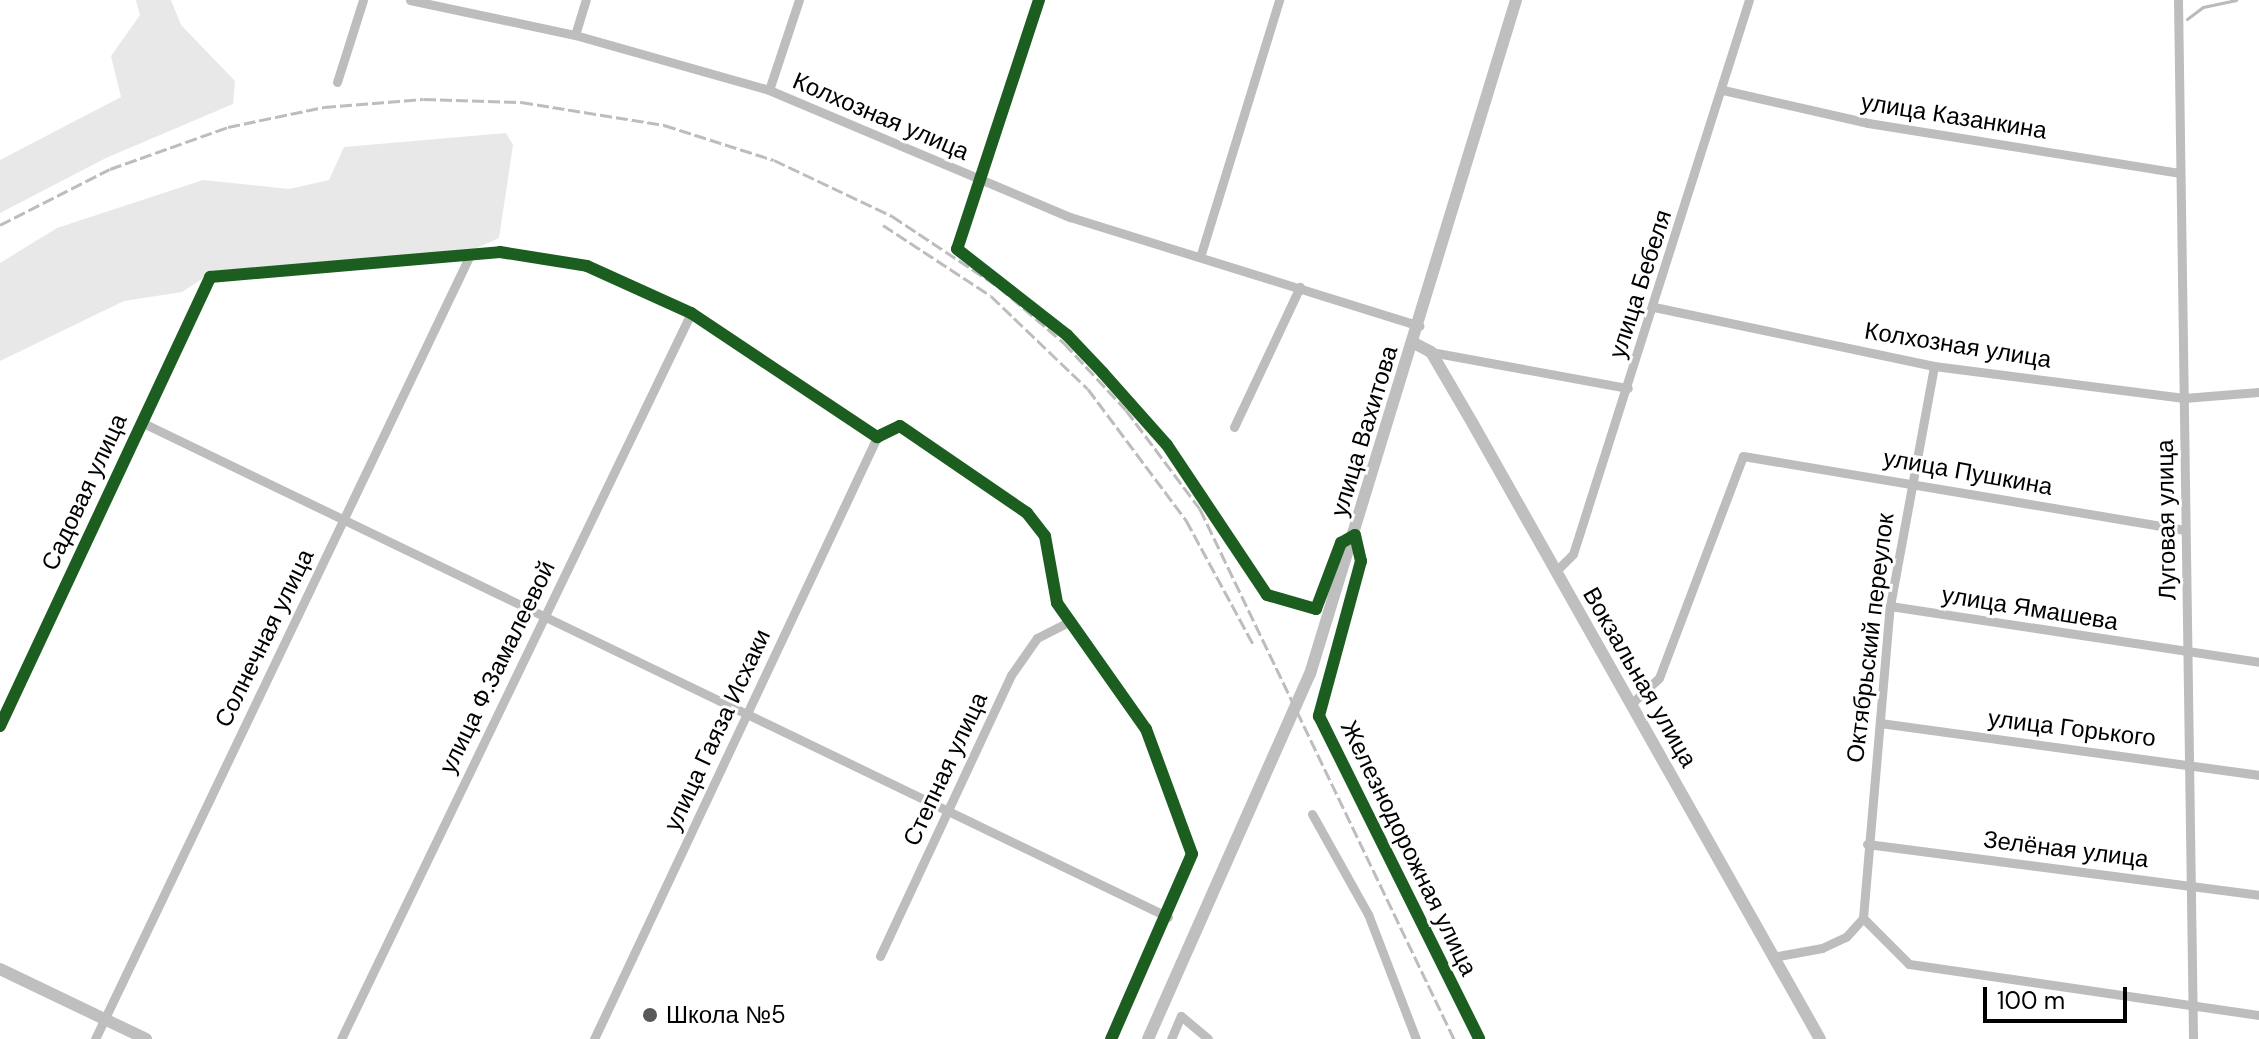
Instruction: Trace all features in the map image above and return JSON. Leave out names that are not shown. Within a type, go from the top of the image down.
[{"type":"main road","name":"улица Вахитова","points":[[1148,1039],[1293,721],[1355,535],[1516,0]]},
{"type":"main road","points":[[1414,343],[1431,352]]},
{"type":"main road","name":"Вокзальная улица","points":[[1431,352],[1820,1039]]},
{"type":"main road","points":[[0,969],[146,1039]]},
{"type":"street","points":[[337,82],[363,0]]},
{"type":"street","name":"Колхозная улица","points":[[410,0],[575,35],[769,90],[1070,217],[1201,254],[1419,326]]},
{"type":"street","points":[[575,35],[586,0]]},
{"type":"street","points":[[769,90],[799,0]]},
{"type":"street","points":[[1039,0],[957,249],[1067,335],[1112,384],[1231,533],[1255,584],[1267,595],[1316,609],[1341,543],[1355,535]]},
{"type":"street","points":[[1201,254],[1279,0]]},
{"type":"street","name":"улица Бебеля","points":[[1555,572],[1573,554],[1723,90],[1749,0]]},
{"type":"street","name":"Луговая улица","points":[[2178,0],[2193,1039]]},
{"type":"street","name":"улица Казанкина","points":[[1723,90],[1868,123],[2179,173]]},
{"type":"street","points":[[470,255],[500,252],[587,266],[691,313],[877,437],[900,426],[1027,513],[1045,536],[1051,586],[1071,621],[1146,729],[1186,830],[1191,867],[1111,1039]]},
{"type":"street","name":"Садовая улица","points":[[0,726],[210,277],[470,255]]},
{"type":"street","name":"Солнечная улица","points":[[95,1039],[470,255]]},
{"type":"street","points":[[1234,427],[1300,287]]},
{"type":"street","name":"Колхозная улица","points":[[1654,307],[1934,366],[2184,398],[2259,392]]},
{"type":"street","name":"улица Ф.Замалеевой","points":[[341,1039],[691,313]]},
{"type":"street","points":[[1431,352],[1628,388]]},
{"type":"street","name":"Октябрьский переулок","points":[[1863,918],[1890,606],[1908,482],[1934,366]]},
{"type":"street","points":[[141,422],[947,815],[1168,917]]},
{"type":"street","name":"улица Гаяза Исхаки","points":[[594,1039],[877,437]]},
{"type":"street","name":"улица Пушкина","points":[[1631,704],[1659,678],[1743,456],[2185,530]]},
{"type":"street","name":"Железнодорожная улица","points":[[1355,535],[1361,561],[1319,716],[1479,1039]]},
{"type":"street","name":"улица Ямашева","points":[[1890,606],[2259,662]]},
{"type":"street","name":"Степная улица","points":[[880,956],[1024,653],[1051,627],[1071,621]]},
{"type":"street","name":"улица Горького","points":[[1880,723],[2259,775]]},
{"type":"street","points":[[1312,814],[1368,914],[1416,1039]]},
{"type":"street","name":"Зелёная улица","points":[[1867,844],[2259,895]]},
{"type":"street","points":[[1773,957],[1822,948],[1846,937],[1863,918],[1909,964],[2194,1008],[2259,1015]]},
{"type":"street","points":[[1171,1039],[1181,1016],[1208,1039]]},
{"type":"shaded area","points":[[136,0],[171,0],[181,25],[235,81],[233,104],[106,158],[0,213],[0,160],[121,97],[111,56],[140,15]]},
{"type":"shaded area","points":[[506,133],[513,145],[499,238],[470,251],[211,273],[182,292],[124,301],[0,361],[0,263],[57,228],[203,180],[289,189],[329,180],[344,147]]},
{"type":"waterway","points":[[2187,19],[2203,7],[2236,0]]},
{"type":"railway","points":[[0,225],[110,169],[228,127],[324,107],[424,99],[521,102],[664,125],[774,160],[892,216],[999,287],[1064,343],[1126,410],[1200,509],[1454,1039]]},
{"type":"railway","points":[[883,225],[991,296],[1088,389],[1186,520],[1253,644]]},
{"type":"cycle path","points":[[1039,0],[957,249],[1067,335],[1103,373],[1167,445],[1267,595],[1316,609],[1341,543],[1355,535],[1361,561],[1319,716],[1479,1039]]},
{"type":"cycle path","points":[[0,726],[210,277],[500,252],[587,266],[691,313],[877,437],[900,426],[1027,513],[1045,536],[1057,603],[1146,729],[1192,854],[1111,1039]]},
{"type":"place","name":"Школа №5","points":[[650,1015]]}]
